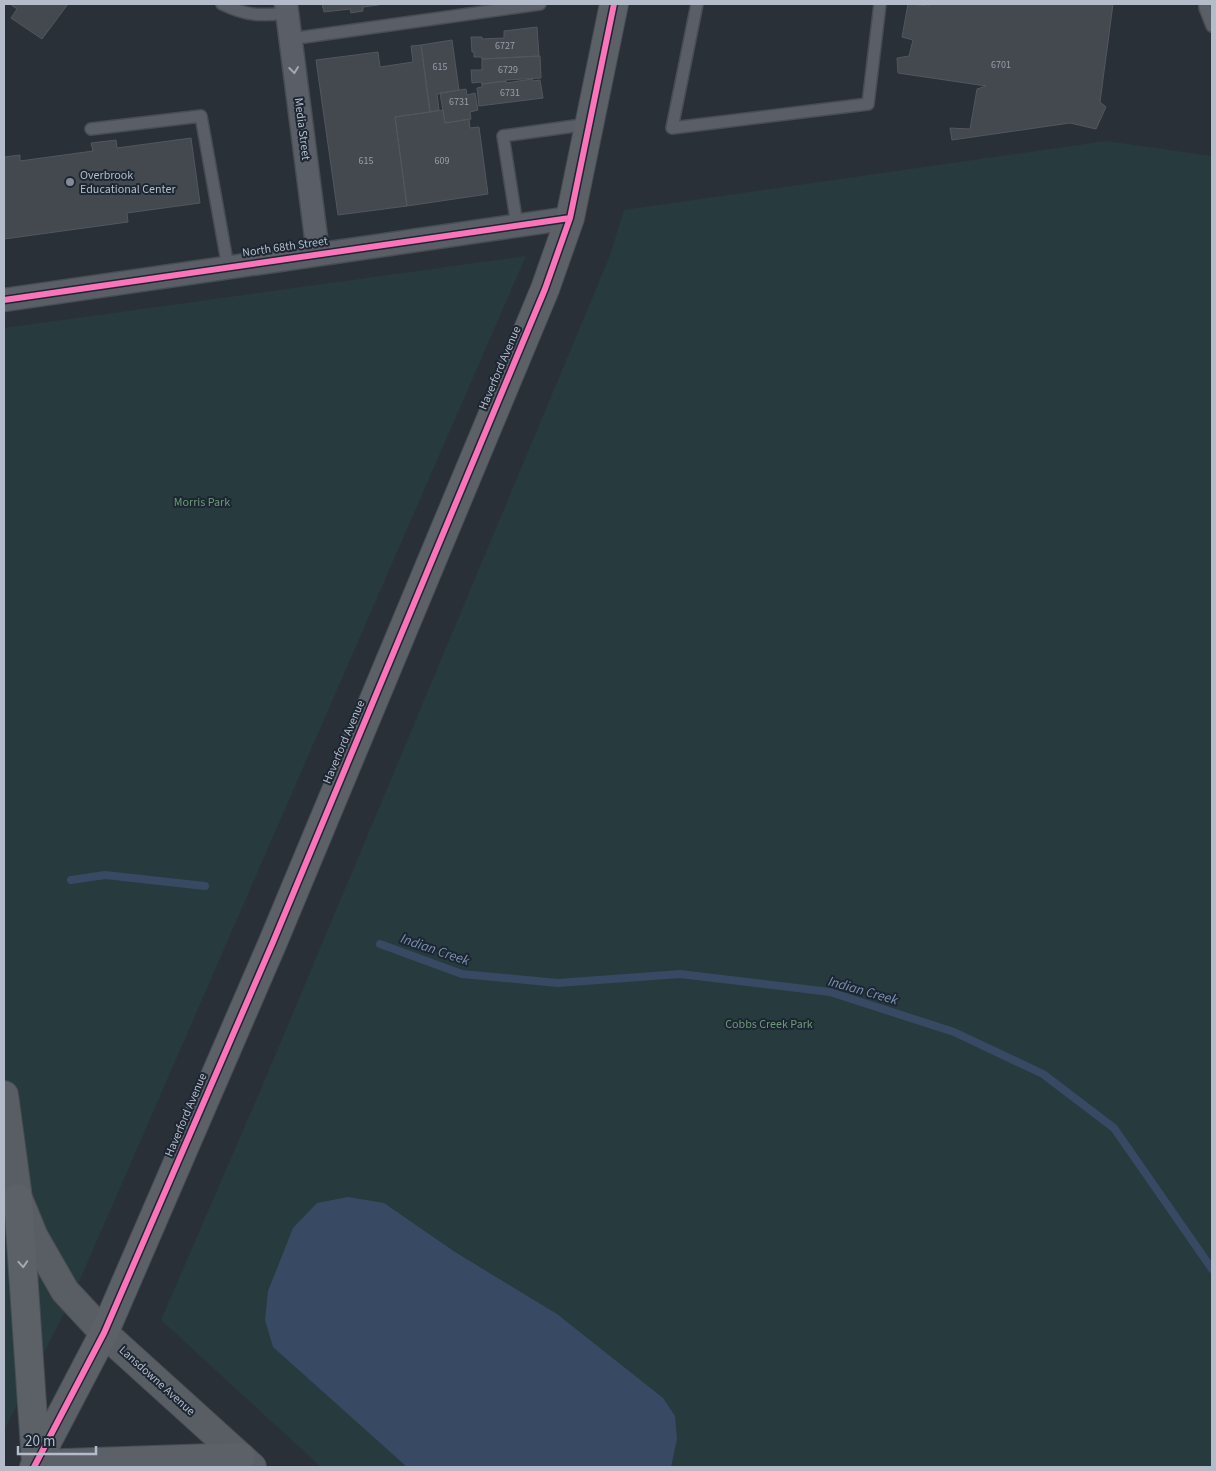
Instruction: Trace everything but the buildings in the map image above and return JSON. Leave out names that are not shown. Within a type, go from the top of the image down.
[{"type":"main road","name":"Haverford Avenue","points":[[35,1466],[104,1333],[298,882],[545,289],[570,218],[614,4]]},
{"type":"main road","points":[[18,1198],[35,1466],[246,1462]]},
{"type":"street","name":"Media Street","points":[[287,8],[318,253]]},
{"type":"street","name":"North 68th Street","points":[[4,300],[570,218]]},
{"type":"street","name":"Lansdowne Avenue","points":[[4,1095],[18,1198],[34,1237],[65,1291],[104,1333],[246,1462]]},
{"type":"lane","points":[[222,4],[246,13],[262,16],[287,8]]},
{"type":"lane","points":[[290,39],[472,9],[540,4]]},
{"type":"lane","points":[[697,4],[672,128],[868,104],[880,4]]},
{"type":"lane","points":[[1205,4],[1212,26]]},
{"type":"lane","points":[[90,129],[201,116],[228,267]]},
{"type":"lane","points":[[516,225],[503,136],[589,124]]},
{"type":"green space","name":"Cobbs Creek Park","points":[[1106,141],[1212,156],[1212,1467],[321,1467],[161,1320],[261,1089],[609,258],[624,210]]},
{"type":"green space","name":"Morris Park","points":[[526,256],[72,1298],[4,1430],[4,328]]},
{"type":"water","points":[[348,1197],[384,1203],[455,1252],[557,1314],[663,1398],[675,1416],[677,1439],[671,1467],[407,1467],[273,1347],[265,1320],[268,1291],[293,1228],[317,1203]]},
{"type":"waterway","points":[[71,880],[105,875],[205,886]]},
{"type":"waterway","name":"Indian Creek","points":[[380,944],[462,974],[558,983],[680,974],[830,992],[954,1032],[1043,1074],[1114,1128],[1212,1269]]},
{"type":"cycle path","points":[[34,1467],[104,1333],[273,942],[545,289],[570,218],[614,4]]},
{"type":"cycle path","points":[[4,300],[570,218]]},
{"type":"place","name":"Overbrook Educational Center","points":[[70,182]]}]
